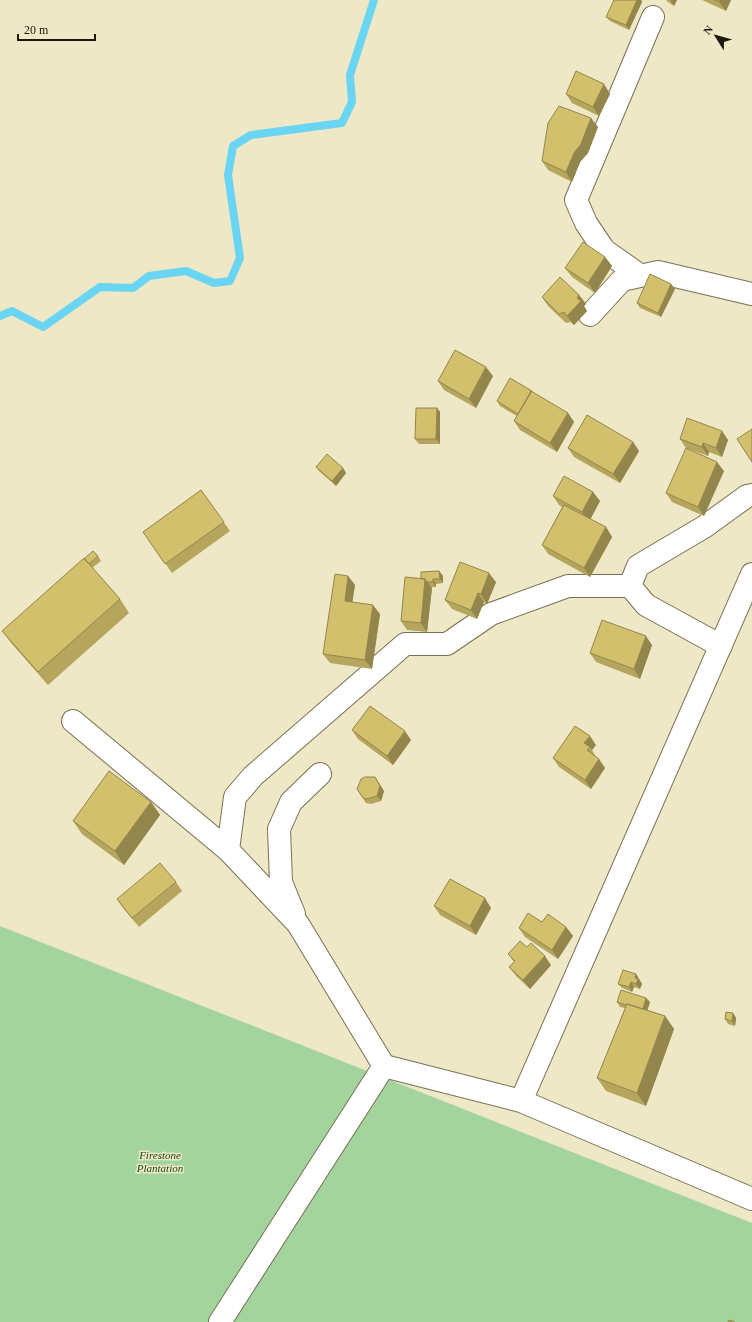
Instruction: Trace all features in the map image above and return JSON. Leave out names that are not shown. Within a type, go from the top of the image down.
[{"type":"street","points":[[641,276],[604,250],[586,223],[576,200],[653,17]]},
{"type":"street","points":[[590,314],[622,280],[658,272],[752,294]]},
{"type":"street","points":[[630,586],[638,566],[704,527],[747,496],[752,495]]},
{"type":"street","points":[[521,1101],[752,574]]},
{"type":"street","points":[[228,850],[235,797],[253,776],[406,644],[447,644],[491,614],[568,586],[630,586],[646,605],[721,646]]},
{"type":"street","points":[[73,721],[228,850],[298,924]]},
{"type":"street","points":[[320,774],[291,802],[279,830],[281,882],[298,924],[384,1066],[521,1101],[752,1199]]},
{"type":"street","points":[[220,1322],[384,1066]]},
{"type":"green space","name":"Firestone Plantation","points":[[0,926],[752,1223],[752,1322],[0,1322]]},
{"type":"building","points":[[614,0],[637,0],[626,25],[606,17]]},
{"type":"building","points":[[576,71],[604,84],[593,107],[566,94]]},
{"type":"building","points":[[559,106],[591,118],[581,144],[574,153],[566,172],[542,161],[548,123]]},
{"type":"building","points":[[583,242],[605,257],[588,283],[565,268]]},
{"type":"building","points":[[650,274],[671,284],[658,313],[637,303]]},
{"type":"building","points":[[560,277],[579,295],[577,298],[581,301],[567,316],[564,312],[559,314],[542,297]]},
{"type":"building","points":[[455,350],[486,367],[469,399],[438,381]]},
{"type":"building","points":[[510,378],[532,391],[518,414],[497,401]]},
{"type":"building","points":[[531,391],[568,413],[550,443],[514,421]]},
{"type":"building","points":[[416,408],[437,408],[436,439],[415,439]]},
{"type":"building","points":[[587,415],[633,442],[613,474],[568,448]]},
{"type":"building","points":[[687,418],[722,431],[716,448],[703,443],[702,447],[680,439]]},
{"type":"building","points":[[752,429],[752,462],[737,439]]},
{"type":"building","points":[[686,448],[717,462],[698,507],[666,493]]},
{"type":"building","points":[[327,454],[343,468],[332,481],[316,467]]},
{"type":"building","points":[[564,476],[593,492],[582,512],[553,496]]},
{"type":"building","points":[[201,490],[224,522],[165,564],[143,532]]},
{"type":"building","points":[[564,505],[606,527],[584,568],[542,545]]},
{"type":"building","points":[[93,551],[98,556],[89,564],[84,559]]},
{"type":"building","points":[[84,558],[120,599],[38,672],[2,631]]},
{"type":"building","points":[[460,562],[489,573],[481,594],[478,593],[471,610],[445,600]]},
{"type":"building","points":[[439,571],[440,579],[433,579],[433,582],[427,582],[425,579],[421,579],[421,572]]},
{"type":"building","points":[[335,574],[348,576],[345,601],[373,605],[365,660],[323,654]]},
{"type":"building","points":[[405,577],[425,579],[421,623],[401,621]]},
{"type":"building","points":[[602,620],[646,636],[634,669],[590,653]]},
{"type":"building","points":[[370,706],[405,731],[387,756],[352,730]]},
{"type":"building","points":[[575,726],[590,736],[584,743],[590,747],[587,750],[599,759],[585,780],[553,758]]},
{"type":"building","points":[[109,771],[151,802],[115,851],[73,821]]},
{"type":"building","points":[[365,777],[375,777],[380,786],[377,796],[367,799],[363,798],[357,789],[361,779]]},
{"type":"building","points":[[160,863],[176,882],[132,918],[117,899]]},
{"type":"building","points":[[450,879],[485,898],[470,926],[434,906]]},
{"type":"building","points":[[528,913],[542,922],[548,914],[566,927],[552,950],[519,928]]},
{"type":"building","points":[[520,941],[527,947],[531,943],[545,956],[523,980],[509,967],[515,961],[508,954]]},
{"type":"building","points":[[623,970],[636,974],[635,978],[638,979],[636,984],[631,982],[629,987],[618,984]]},
{"type":"building","points":[[621,990],[646,998],[643,1009],[617,1002]]},
{"type":"building","points":[[627,1004],[665,1016],[637,1093],[597,1078]]},
{"type":"building","points":[[726,1012],[733,1013],[732,1021],[725,1019]]},
{"type":"waterway","points":[[0,316],[12,311],[43,327],[100,287],[133,288],[149,276],[186,271],[214,283],[230,281],[240,258],[228,175],[233,146],[251,135],[342,123],[352,102],[350,75],[374,0]]}]
